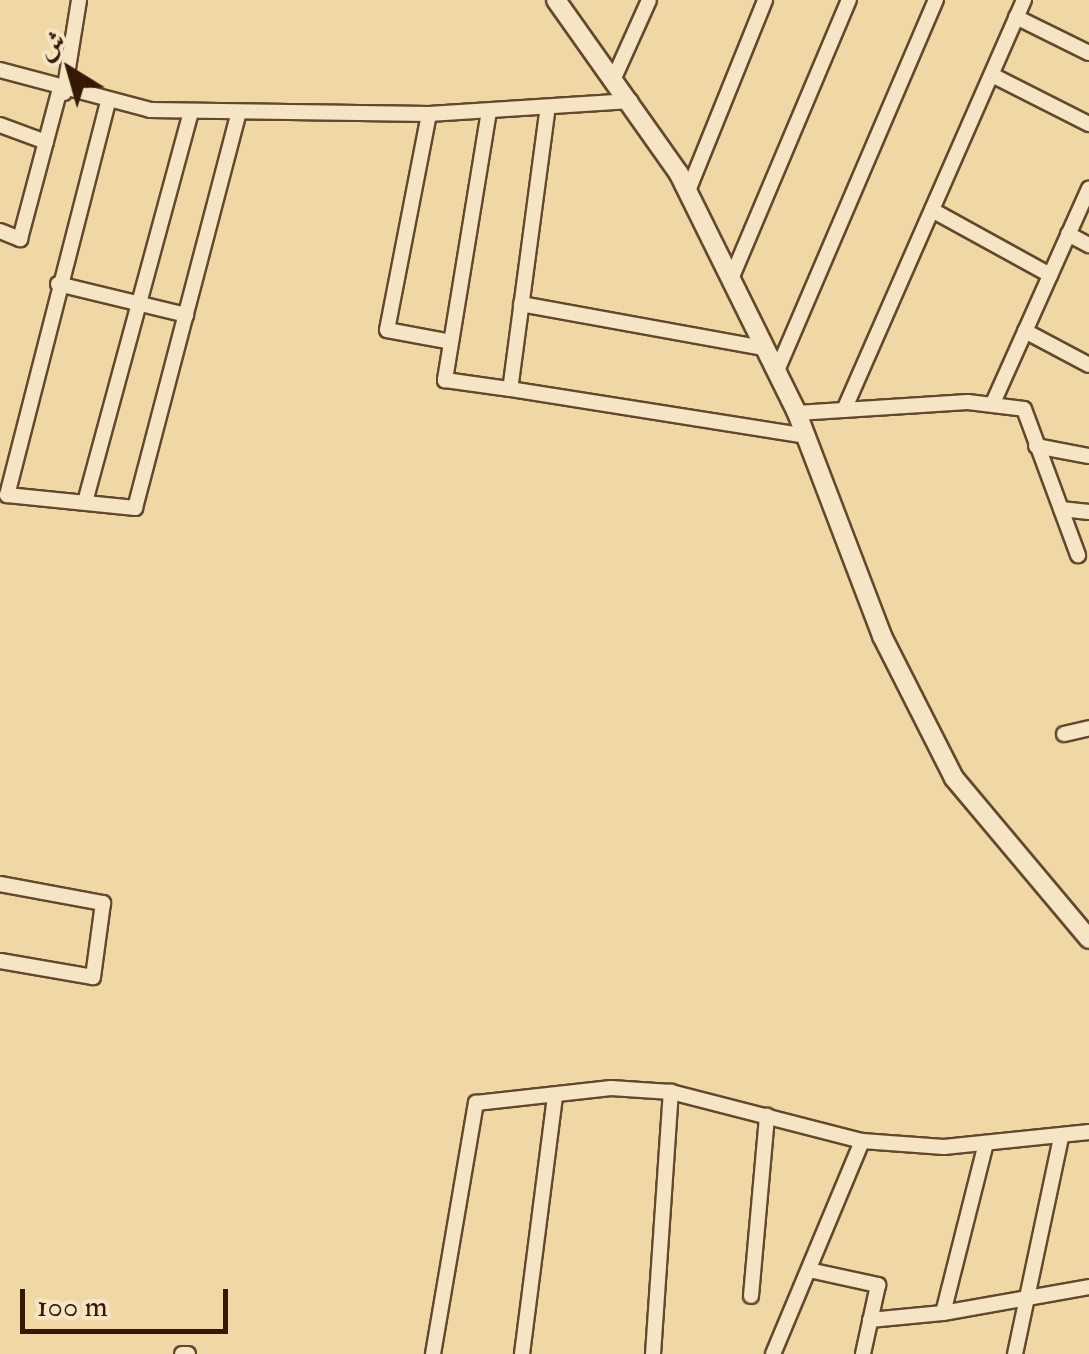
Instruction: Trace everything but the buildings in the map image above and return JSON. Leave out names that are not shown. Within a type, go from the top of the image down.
[{"type":"street","points":[[0,232],[20,239],[61,92],[80,0]]},
{"type":"street","points":[[556,0],[631,101],[688,191],[797,413],[882,636],[954,778],[1089,939]]},
{"type":"street","points":[[614,78],[649,0]]},
{"type":"street","points":[[688,191],[765,0]]},
{"type":"street","points":[[731,279],[849,0]]},
{"type":"street","points":[[776,374],[936,0]]},
{"type":"street","points":[[844,410],[1024,0]]},
{"type":"street","points":[[1016,17],[1089,53]]},
{"type":"street","points":[[0,70],[61,92],[108,102],[191,111],[428,114],[631,101]]},
{"type":"street","points":[[992,74],[1089,124]]},
{"type":"street","points":[[108,102],[58,284],[8,495],[135,508],[238,112]]},
{"type":"street","points":[[84,502],[191,111]]},
{"type":"street","points":[[489,111],[445,380],[806,436]]},
{"type":"street","points":[[428,114],[387,330],[452,342]]},
{"type":"street","points":[[510,390],[547,114]]},
{"type":"street","points":[[0,124],[46,142]]},
{"type":"street","points":[[994,403],[1089,188]]},
{"type":"street","points":[[932,210],[1050,275]]},
{"type":"street","points":[[1068,234],[1089,245]]},
{"type":"street","points":[[58,284],[186,315]]},
{"type":"street","points":[[521,304],[764,348]]},
{"type":"street","points":[[1025,332],[1089,365]]},
{"type":"street","points":[[797,413],[994,403],[1024,409],[1078,556]]},
{"type":"street","points":[[1036,446],[1089,456]]},
{"type":"street","points":[[1061,509],[1089,512]]},
{"type":"street","points":[[1064,734],[1089,728]]},
{"type":"street","points":[[0,884],[103,903],[93,976],[0,961]]},
{"type":"street","points":[[653,1354],[671,1092]]},
{"type":"street","points":[[433,1354],[476,1102],[671,1092],[862,1141],[986,1143],[1089,1132]]},
{"type":"street","points":[[522,1354],[555,1095]]},
{"type":"street","points":[[750,1296],[767,1116]]},
{"type":"street","points":[[1015,1354],[1023,1299],[1060,1138]]},
{"type":"street","points":[[774,1354],[862,1141]]},
{"type":"street","points":[[944,1313],[986,1143]]},
{"type":"street","points":[[809,1270],[878,1285],[863,1354]]},
{"type":"street","points":[[870,1320],[944,1313],[1089,1287]]}]
